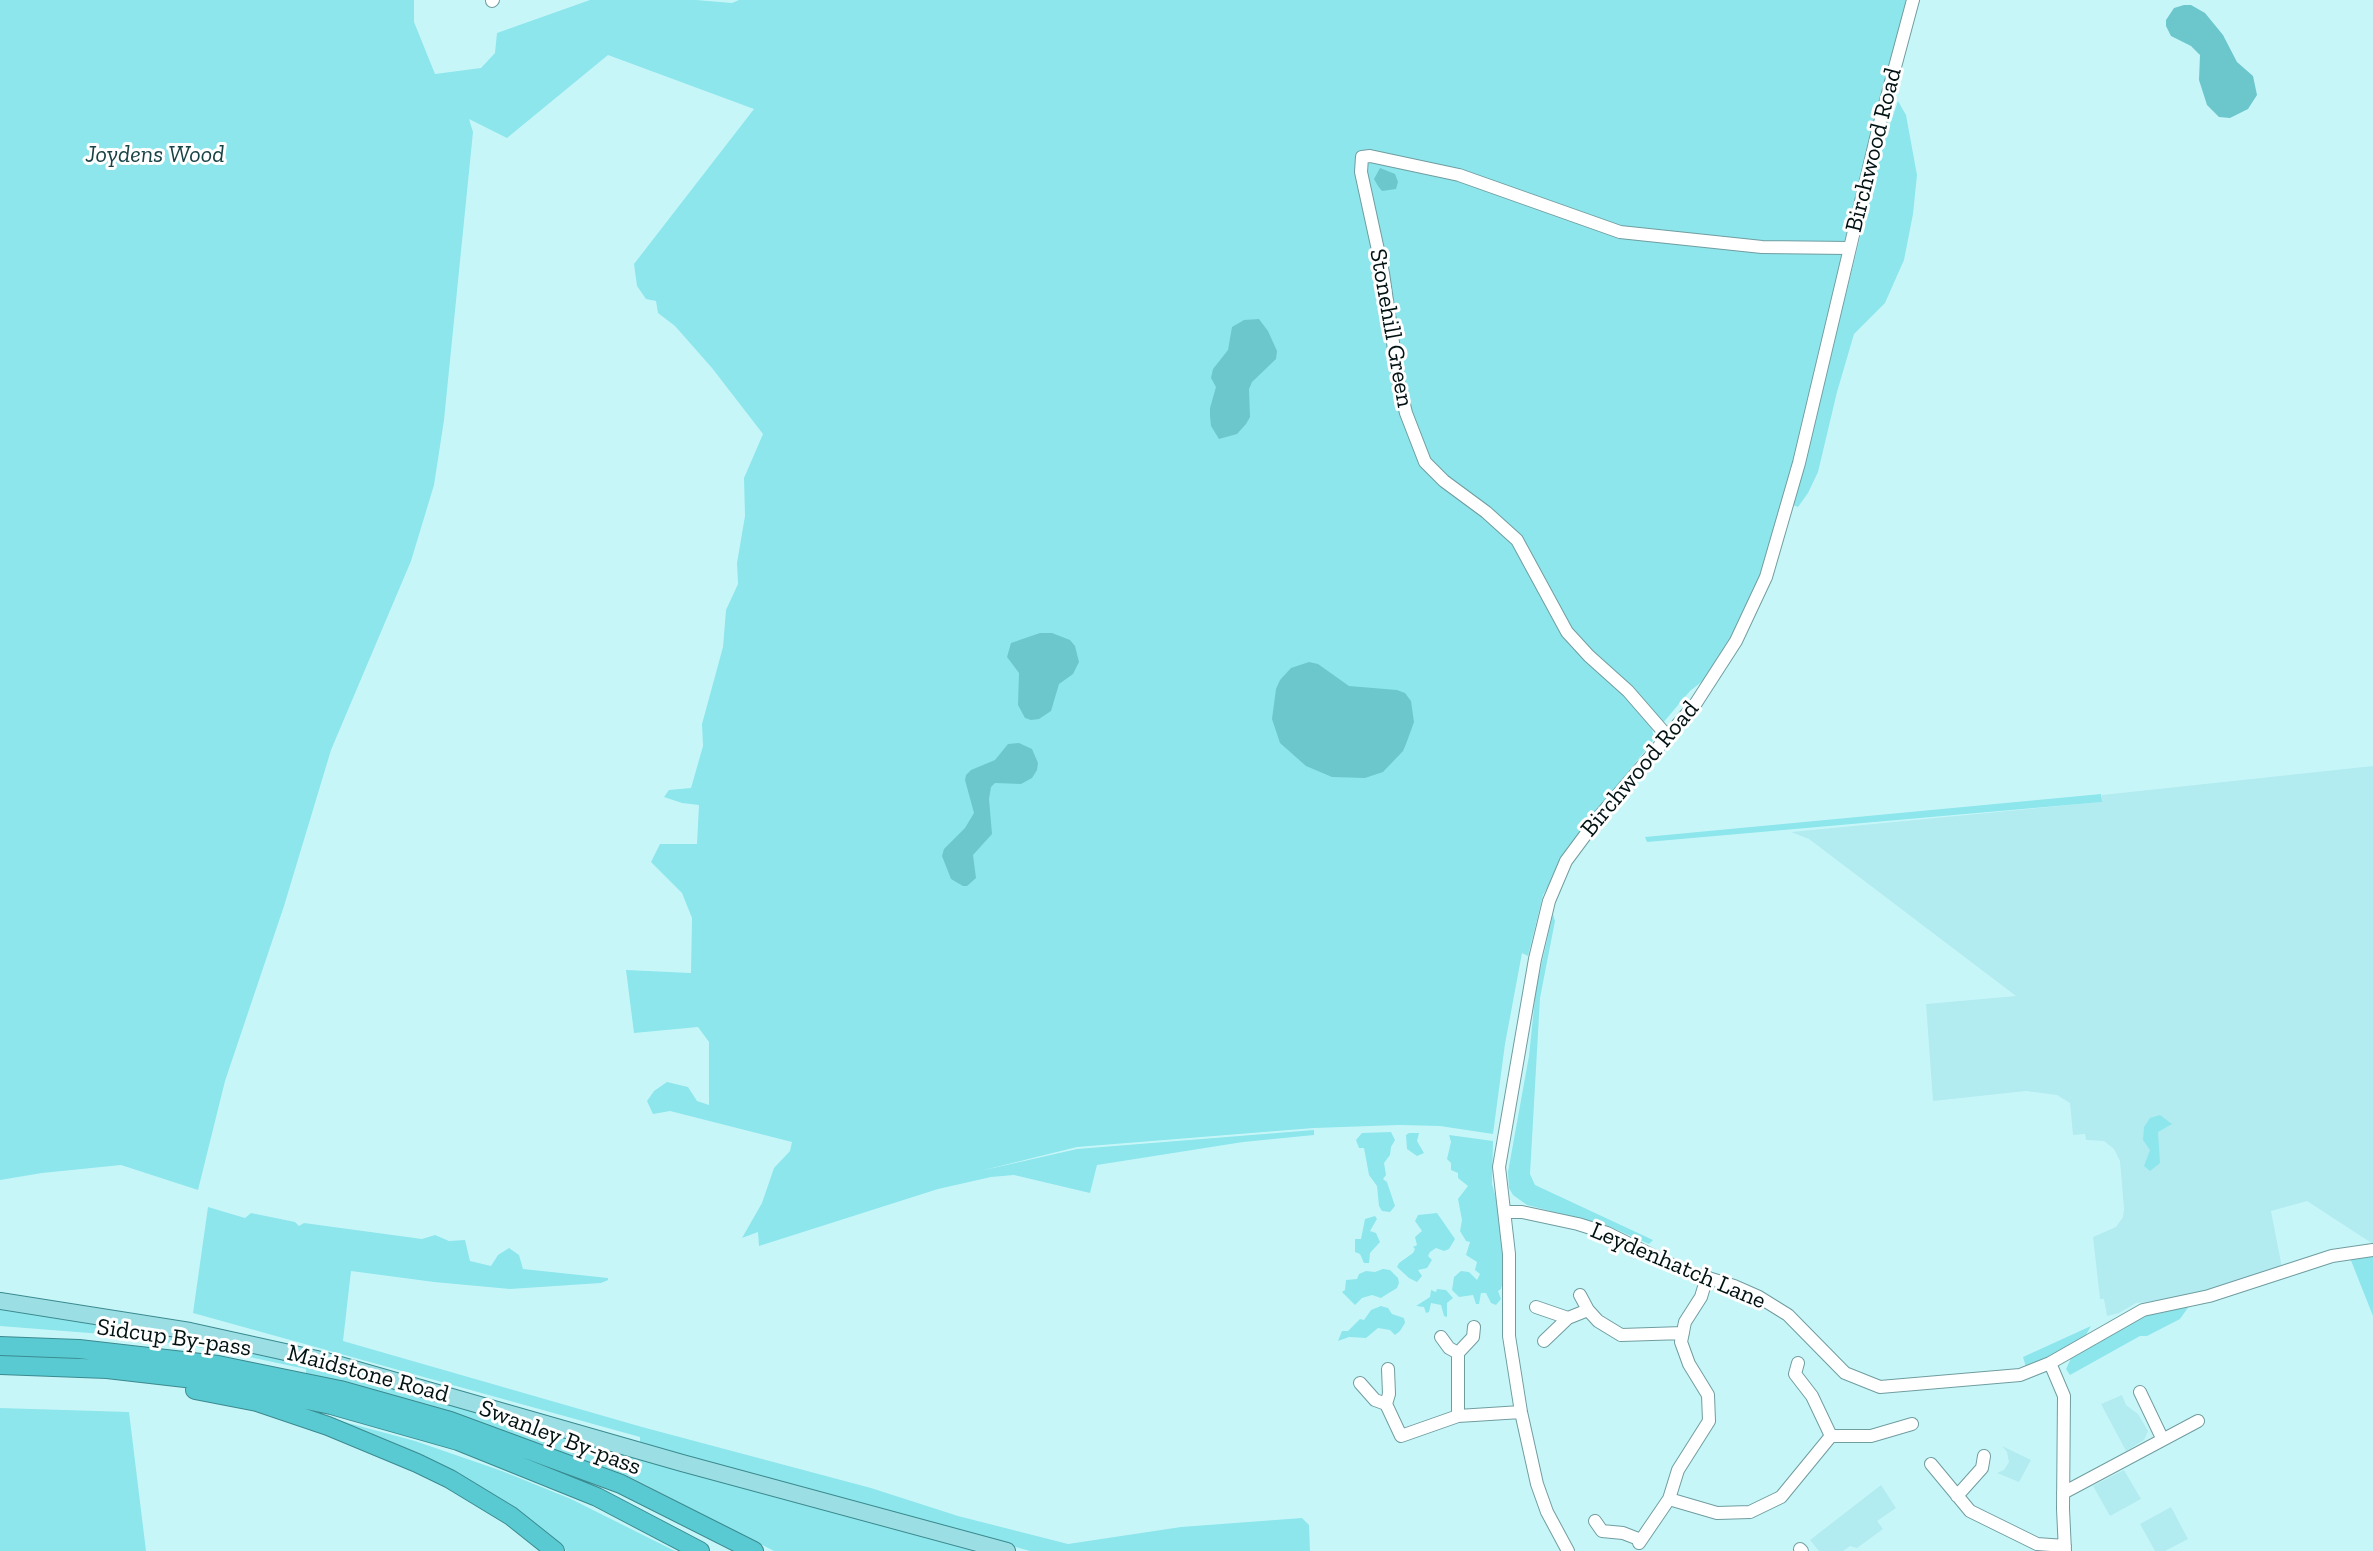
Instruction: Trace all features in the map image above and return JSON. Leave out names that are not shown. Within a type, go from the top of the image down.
[{"type":"highway","points":[[0,1336],[79,1349]]},
{"type":"highway","name":"Sidcup By-pass","points":[[0,1346],[79,1349],[218,1365],[336,1397]]},
{"type":"highway","name":"Sidcup By-pass","points":[[0,1365],[107,1369],[336,1397]]},
{"type":"highway","points":[[107,1369],[159,1384],[257,1402],[328,1426],[450,1479],[511,1516],[555,1551]]},
{"type":"highway","name":"Swanley By-pass","points":[[336,1397],[458,1441],[597,1497],[700,1551]]},
{"type":"highway","name":"Swanley By-pass","points":[[336,1397],[450,1421],[621,1484],[754,1551]]},
{"type":"main road","name":"Maidstone Road","points":[[0,1301],[190,1331],[326,1361],[670,1460],[1007,1551]]},
{"type":"street","name":"Birchwood Road","points":[[1568,1551],[1547,1512],[1537,1484],[1521,1412],[1509,1336],[1506,1212],[1499,1167],[1535,959],[1549,901],[1566,861],[1721,668],[1745,625],[1766,577],[1803,449],[1849,248],[1913,0]]},
{"type":"street","name":"Stonehill Green","points":[[1668,737],[1628,691],[1567,632],[1517,540],[1425,462],[1406,413],[1399,384],[1383,273],[1361,172],[1362,157],[1370,156],[1459,175],[1620,232],[1762,247],[1849,248]]},
{"type":"street","name":"Leydenhatch Lane","points":[[1506,1212],[1522,1212],[1607,1233],[1682,1270],[1734,1286],[1788,1315],[1845,1373],[1880,1387],[2013,1376],[2050,1363],[2143,1310],[2209,1296],[2332,1256],[2373,1250]]},
{"type":"street","points":[[1595,1521],[1602,1531],[1623,1533],[1640,1542],[1669,1499],[1678,1470],[1709,1421],[1708,1395],[1683,1352],[1685,1322],[1701,1297],[1707,1277]]},
{"type":"street","points":[[1580,1295],[1588,1310],[1611,1331],[1621,1335],[1683,1333]]},
{"type":"street","points":[[1536,1307],[1568,1318]]},
{"type":"street","points":[[1544,1341],[1568,1318],[1588,1310]]},
{"type":"street","points":[[1458,1416],[1458,1353],[1473,1337],[1474,1327]]},
{"type":"street","points":[[1441,1337],[1449,1348],[1458,1353]]},
{"type":"street","points":[[1931,1464],[1970,1511],[2037,1544],[2065,1549],[2064,1396],[2050,1363]]},
{"type":"street","points":[[1388,1369],[1389,1394],[1386,1404],[1401,1436],[1458,1416],[1521,1412]]},
{"type":"street","points":[[1792,1371],[1812,1396],[1831,1436]]},
{"type":"street","points":[[1360,1383],[1375,1400],[1386,1404]]},
{"type":"street","points":[[2140,1392],[2162,1438]]},
{"type":"street","points":[[2063,1493],[2198,1421]]},
{"type":"street","points":[[1831,1436],[1871,1436],[1912,1424]]},
{"type":"street","points":[[1669,1499],[1717,1513],[1750,1512],[1763,1508],[1792,1486],[1831,1436]]},
{"type":"street","points":[[1957,1496],[1982,1468],[1984,1456]]},
{"type":"shaded area","points":[[2191,5],[2205,13],[2223,35],[2237,62],[2253,76],[2257,95],[2248,109],[2230,118],[2219,117],[2207,105],[2199,80],[2200,55],[2191,46],[2171,36],[2166,26],[2166,20],[2174,8]]},
{"type":"shaded area","points":[[1380,168],[1395,174],[1398,182],[1396,189],[1382,191],[1378,186],[1374,179]]},
{"type":"shaded area","points":[[1259,319],[1277,351],[1276,359],[1252,382],[1249,389],[1250,417],[1246,424],[1237,434],[1219,439],[1211,426],[1210,416],[1216,387],[1211,378],[1213,369],[1228,350],[1232,327],[1244,320]]},
{"type":"shaded area","points":[[1040,633],[1052,633],[1070,640],[1079,662],[1073,674],[1059,684],[1051,711],[1031,720],[1025,718],[1018,705],[1019,673],[1007,657],[1011,643]]},
{"type":"shaded area","points":[[1309,662],[1318,664],[1349,686],[1397,690],[1405,693],[1411,701],[1414,722],[1406,744],[1383,772],[1365,778],[1332,777],[1306,766],[1280,743],[1272,719],[1276,689],[1291,668]]},
{"type":"shaded area","points":[[1019,743],[1032,749],[1038,763],[1037,770],[1032,778],[1021,784],[995,783],[991,787],[992,834],[973,855],[976,878],[963,886],[951,879],[942,856],[944,849],[965,828],[974,813],[966,775],[995,760],[1008,744]]},
{"type":"shaded area","points":[[2373,766],[2373,1244],[2307,1201],[2271,1211],[2282,1268],[2193,1297],[2136,1303],[2107,1316],[2104,1299],[2100,1299],[2093,1237],[2116,1227],[2123,1217],[2120,1161],[2114,1149],[2104,1141],[2086,1140],[2085,1134],[2073,1135],[2070,1103],[2057,1095],[2026,1091],[1933,1101],[1926,1004],[2016,996],[1809,839],[1791,832],[2101,802],[2102,795]]},
{"type":"shaded area","points":[[2122,1395],[2126,1405],[2138,1414],[2148,1431],[2144,1440],[2126,1451],[2101,1404]]},
{"type":"shaded area","points":[[2002,1446],[2031,1460],[2019,1482],[1997,1473],[2004,1470],[2009,1462]]},
{"type":"shaded area","points":[[2124,1470],[2141,1499],[2110,1516],[2093,1486]]},
{"type":"shaded area","points":[[1881,1485],[1896,1508],[1877,1521],[1883,1529],[1857,1548],[1850,1546],[1843,1551],[1819,1551],[1810,1540]]},
{"type":"shaded area","points":[[2171,1507],[2188,1539],[2165,1551],[2155,1551],[2140,1524]]},
{"type":"green space","name":"Joydens Wood","points":[[0,0],[414,0],[414,22],[435,74],[481,68],[495,53],[497,33],[590,0],[732,3],[739,0],[1912,0],[1873,128],[1844,243],[1820,377],[1780,533],[1720,667],[1690,691],[1662,724],[1650,716],[1656,737],[1578,834],[1543,895],[1528,956],[1522,953],[1493,1134],[1440,1126],[1399,1125],[1314,1128],[1077,1147],[980,1171],[1077,1149],[1314,1130],[1314,1135],[1243,1142],[1097,1165],[1090,1193],[1014,1175],[991,1177],[938,1189],[759,1246],[758,1232],[742,1238],[762,1203],[774,1168],[790,1151],[792,1142],[670,1111],[653,1114],[647,1101],[654,1091],[667,1082],[688,1087],[697,1101],[709,1105],[709,1042],[698,1027],[634,1033],[626,970],[691,973],[692,918],[682,893],[651,862],[660,844],[697,844],[699,805],[664,797],[669,790],[691,788],[703,746],[702,724],[723,647],[726,610],[738,584],[737,563],[745,516],[744,478],[763,434],[712,368],[675,326],[658,313],[656,301],[646,299],[637,286],[634,264],[754,109],[608,55],[507,138],[469,119],[473,132],[444,420],[434,485],[411,561],[331,750],[284,906],[225,1081],[198,1190],[121,1165],[0,1180]]},
{"type":"green space","points":[[1898,101],[1906,115],[1917,175],[1904,260],[1885,303],[1854,334],[1818,472],[1798,507],[1793,505],[1884,142]]},
{"type":"green space","points":[[2101,794],[2102,802],[1647,842],[1645,837]]},
{"type":"green space","points":[[1553,914],[1555,921],[1540,998],[1530,1174],[1535,1185],[1653,1240],[1649,1244],[1606,1225],[1527,1205],[1509,1188],[1508,1172],[1529,1056],[1536,988]]},
{"type":"green space","points":[[2160,1115],[2172,1124],[2158,1132],[2160,1163],[2150,1171],[2144,1166],[2150,1150],[2143,1140],[2144,1127],[2150,1118]]},
{"type":"green space","points":[[1391,1132],[1395,1140],[1384,1163],[1386,1175],[1383,1179],[1387,1182],[1395,1206],[1390,1212],[1382,1211],[1379,1206],[1377,1186],[1369,1175],[1364,1148],[1359,1148],[1356,1140],[1362,1133]]},
{"type":"green space","points":[[1419,1133],[1417,1141],[1424,1153],[1417,1156],[1407,1149],[1406,1135]]},
{"type":"green space","points":[[1449,1135],[1493,1141],[1492,1184],[1501,1215],[1505,1274],[1498,1291],[1501,1299],[1496,1305],[1491,1303],[1486,1293],[1481,1293],[1479,1304],[1476,1304],[1473,1295],[1459,1297],[1452,1290],[1454,1277],[1461,1271],[1469,1272],[1477,1280],[1480,1274],[1475,1270],[1477,1262],[1466,1255],[1470,1242],[1460,1231],[1462,1220],[1458,1199],[1468,1186],[1458,1178],[1458,1173],[1451,1170],[1447,1159],[1451,1142]]},
{"type":"green space","points":[[208,1207],[245,1218],[251,1213],[295,1222],[299,1226],[304,1223],[422,1239],[435,1235],[449,1241],[465,1240],[470,1261],[491,1266],[498,1255],[509,1248],[519,1255],[523,1269],[608,1278],[601,1283],[510,1289],[351,1271],[343,1341],[642,1427],[871,1488],[958,1516],[1068,1544],[1181,1527],[1302,1518],[1309,1525],[1310,1551],[1030,1551],[640,1443],[640,1437],[193,1313]]},
{"type":"green space","points":[[1437,1213],[1455,1239],[1449,1249],[1436,1248],[1430,1252],[1428,1256],[1432,1260],[1427,1268],[1418,1270],[1422,1276],[1417,1282],[1397,1267],[1413,1253],[1413,1247],[1417,1245],[1415,1237],[1422,1231],[1415,1221],[1418,1215]]},
{"type":"green space","points":[[1375,1216],[1377,1219],[1370,1231],[1376,1233],[1380,1242],[1370,1253],[1369,1263],[1364,1263],[1360,1254],[1355,1252],[1355,1239],[1361,1239],[1365,1219]]},
{"type":"green space","points":[[2373,1254],[2373,1316],[2350,1258]]},
{"type":"green space","points":[[1390,1270],[1399,1283],[1397,1288],[1381,1298],[1372,1295],[1362,1298],[1355,1305],[1342,1292],[1346,1280],[1357,1279],[1359,1274],[1366,1271]]},
{"type":"green space","points":[[1437,1289],[1446,1290],[1453,1298],[1447,1303],[1447,1317],[1441,1305],[1431,1303],[1426,1313],[1424,1307],[1416,1306],[1430,1297],[1431,1290],[1436,1292]]},
{"type":"green space","points":[[2192,1302],[2180,1319],[2147,1336],[2140,1336],[2070,1375],[2066,1369],[2073,1354],[2141,1316]]},
{"type":"green space","points":[[1381,1306],[1404,1318],[1405,1323],[1400,1331],[1395,1335],[1390,1330],[1378,1328],[1366,1338],[1349,1337],[1338,1341],[1342,1331],[1348,1331],[1360,1319],[1364,1320],[1371,1310]]},
{"type":"green space","points":[[0,1309],[90,1322],[136,1335],[170,1336],[324,1368],[974,1551],[774,1551],[626,1475],[477,1421],[306,1373],[306,1369],[216,1350],[115,1335],[0,1326]]},
{"type":"green space","points":[[2091,1326],[2083,1340],[2026,1367],[2023,1357]]},
{"type":"green space","points":[[0,1408],[129,1412],[146,1551],[0,1551]]},
{"type":"green space","points":[[326,1417],[415,1441],[502,1471],[571,1499],[675,1551],[567,1551],[514,1511]]}]
